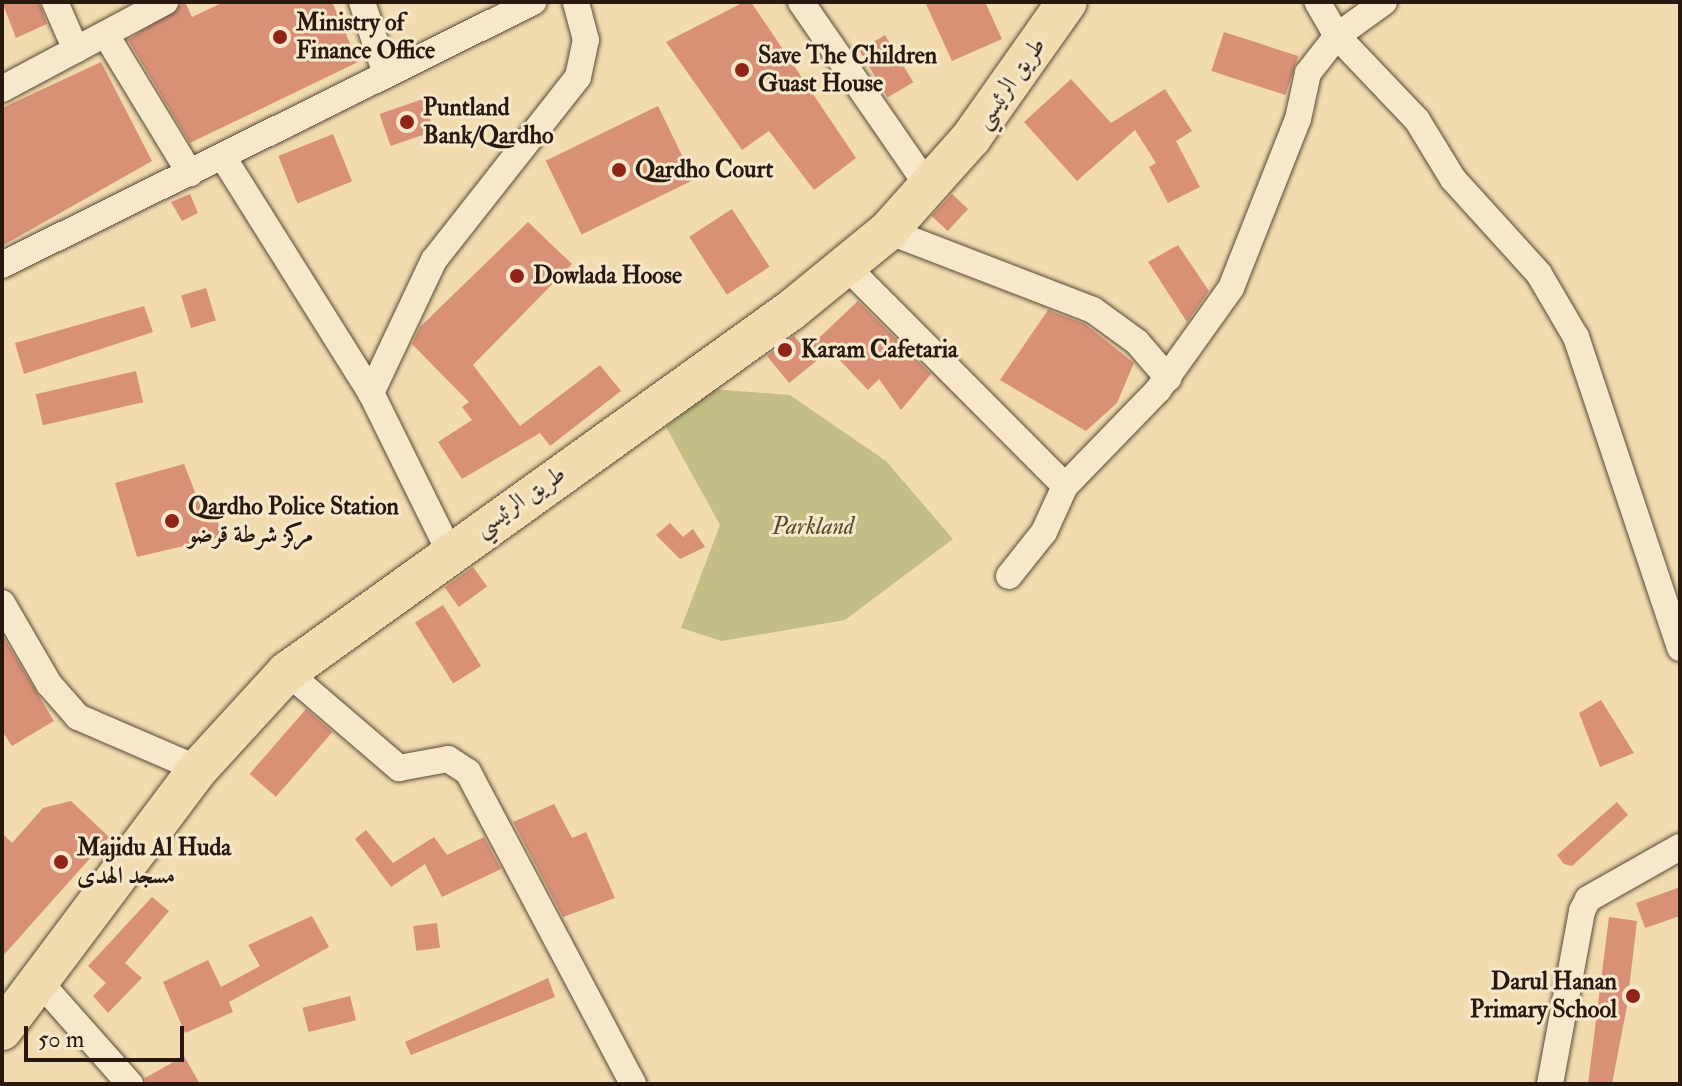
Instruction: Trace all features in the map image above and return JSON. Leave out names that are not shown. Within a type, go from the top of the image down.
[{"type":"main road","name":"طريق الرئيسي","points":[[2,1030],[198,769],[287,672],[449,551],[846,266],[888,231],[928,186],[1067,2]]},
{"type":"street","points":[[55,2],[76,50]]},
{"type":"street","points":[[2,89],[165,2]]},
{"type":"street","points":[[362,2],[385,71]]},
{"type":"street","points":[[2,265],[223,157],[385,71],[533,2]]},
{"type":"street","points":[[371,393],[434,260],[578,77],[586,40],[576,2]]},
{"type":"street","points":[[801,2],[928,186]]},
{"type":"street","points":[[1317,2],[1337,36],[1417,120],[1453,179],[1539,274],[1576,337],[1680,648]]},
{"type":"street","points":[[1009,576],[1044,532],[1065,486],[1168,378],[1231,288],[1298,119],[1308,73],[1337,36],[1384,2]]},
{"type":"street","points":[[106,35],[190,173]]},
{"type":"street","points":[[223,157],[371,393],[449,551]]},
{"type":"street","points":[[888,231],[1093,310],[1137,342],[1168,378]]},
{"type":"street","points":[[846,266],[1065,486]]},
{"type":"street","points":[[2,603],[49,684],[78,717],[198,769]]},
{"type":"street","points":[[287,672],[399,768],[448,759],[468,772],[633,1084]]},
{"type":"street","points":[[1550,1084],[1582,911],[1588,899],[1680,847]]},
{"type":"street","points":[[38,980],[130,1084]]},
{"type":"green space","name":"Parkland","points":[[712,389],[790,395],[886,461],[953,539],[845,620],[722,641],[681,628],[720,525],[666,427]]},
{"type":"building","points":[[2,2],[39,2],[47,24],[16,38]]},
{"type":"building","points":[[185,2],[192,17],[224,2],[332,2],[358,62],[190,143],[128,40]]},
{"type":"building","name":"Save The Children Guast House","points":[[744,2],[751,2],[856,158],[814,190],[769,131],[742,150],[666,42]]},
{"type":"building","points":[[925,2],[985,2],[1002,39],[952,61]]},
{"type":"building","points":[[1224,32],[1298,56],[1286,95],[1211,71]]},
{"type":"building","points":[[885,35],[913,82],[888,98],[859,50]]},
{"type":"building","points":[[101,62],[152,161],[2,246],[2,108]]},
{"type":"building","points":[[1071,79],[1111,123],[1165,89],[1192,131],[1176,141],[1200,187],[1168,203],[1149,167],[1156,163],[1135,130],[1077,181],[1024,122]]},
{"type":"building","name":"Puntland Bank/Qardho","points":[[423,99],[434,131],[391,146],[380,114]]},
{"type":"building","name":"Qardho Court","points":[[658,106],[694,180],[582,234],[546,161]]},
{"type":"building","points":[[333,134],[352,181],[297,203],[278,156]]},
{"type":"building","points":[[190,194],[198,213],[182,221],[171,202]]},
{"type":"building","points":[[952,194],[968,209],[948,231],[932,216]]},
{"type":"building","points":[[732,209],[770,267],[727,295],[689,237]]},
{"type":"building","points":[[528,222],[572,264],[473,365],[520,426],[600,365],[621,391],[550,446],[540,433],[462,479],[438,442],[472,420],[462,407],[469,402],[412,344],[420,327]]},
{"type":"building","points":[[1178,245],[1209,291],[1187,322],[1148,262]]},
{"type":"building","points":[[206,288],[216,321],[191,328],[181,296]]},
{"type":"building","points":[[858,301],[931,374],[901,410],[879,379],[868,390],[830,350],[789,383],[767,356],[794,336],[806,350]]},
{"type":"building","points":[[144,306],[153,332],[24,374],[15,343]]},
{"type":"building","points":[[1048,310],[1085,324],[1134,363],[1117,403],[1086,431],[1000,380]]},
{"type":"building","points":[[136,371],[143,402],[43,425],[36,394]]},
{"type":"building","name":"Qardho Police Station مركز شرطة قرضو","points":[[184,464],[200,505],[212,502],[222,537],[137,557],[115,483]]},
{"type":"building","points":[[670,523],[683,537],[693,529],[705,547],[680,559],[656,535]]},
{"type":"building","points":[[473,567],[487,586],[459,607],[445,588]]},
{"type":"building","points":[[443,605],[481,666],[453,684],[415,622]]},
{"type":"building","points":[[2,635],[54,721],[12,746],[2,731]]},
{"type":"building","points":[[1601,700],[1634,753],[1600,767],[1579,713]]},
{"type":"building","points":[[306,709],[332,732],[276,797],[250,774]]},
{"type":"building","points":[[71,801],[109,837],[2,957],[2,833],[12,843],[43,808]]},
{"type":"building","points":[[1617,802],[1628,815],[1572,866],[1564,864],[1557,855]]},
{"type":"building","points":[[554,804],[572,838],[586,832],[615,898],[563,917],[513,822]]},
{"type":"building","points":[[366,830],[393,863],[434,837],[447,855],[484,837],[501,869],[442,897],[425,864],[391,887],[355,839]]},
{"type":"building","points":[[1680,887],[1680,916],[1645,928],[1636,903]]},
{"type":"building","points":[[152,897],[169,911],[125,963],[142,978],[108,1013],[93,996],[106,983],[88,966]]},
{"type":"building","points":[[312,916],[329,947],[229,1002],[233,1012],[185,1033],[163,982],[208,960],[221,987],[260,966],[248,945]]},
{"type":"building","points":[[1609,917],[1637,921],[1627,1006],[1612,1084],[1588,1084]]},
{"type":"building","points":[[437,923],[440,948],[416,951],[413,926]]},
{"type":"building","points":[[548,978],[555,997],[411,1055],[405,1042]]},
{"type":"building","points":[[350,996],[356,1020],[309,1032],[302,1008]]},
{"type":"building","points":[[184,1056],[200,1084],[146,1084],[145,1078]]},
{"type":"place","name":"Ministry of Finance Office","points":[[280,37]]},
{"type":"place","name":"Save The Children Guast House","points":[[742,70]]},
{"type":"place","name":"Puntland Bank/Qardho","points":[[407,122]]},
{"type":"place","name":"Qardho Court","points":[[619,170]]},
{"type":"place","name":"Dowlada Hoose","points":[[517,276]]},
{"type":"place","name":"Karam Cafetaria","points":[[785,350]]},
{"type":"place","name":"Qardho Police Station مركز شرطة قرضو","points":[[172,521]]},
{"type":"place","name":"Majidu Al Huda مسجد الهدى","points":[[61,862]]},
{"type":"place","name":"Darul Hanan Primary School","points":[[1633,996]]}]
